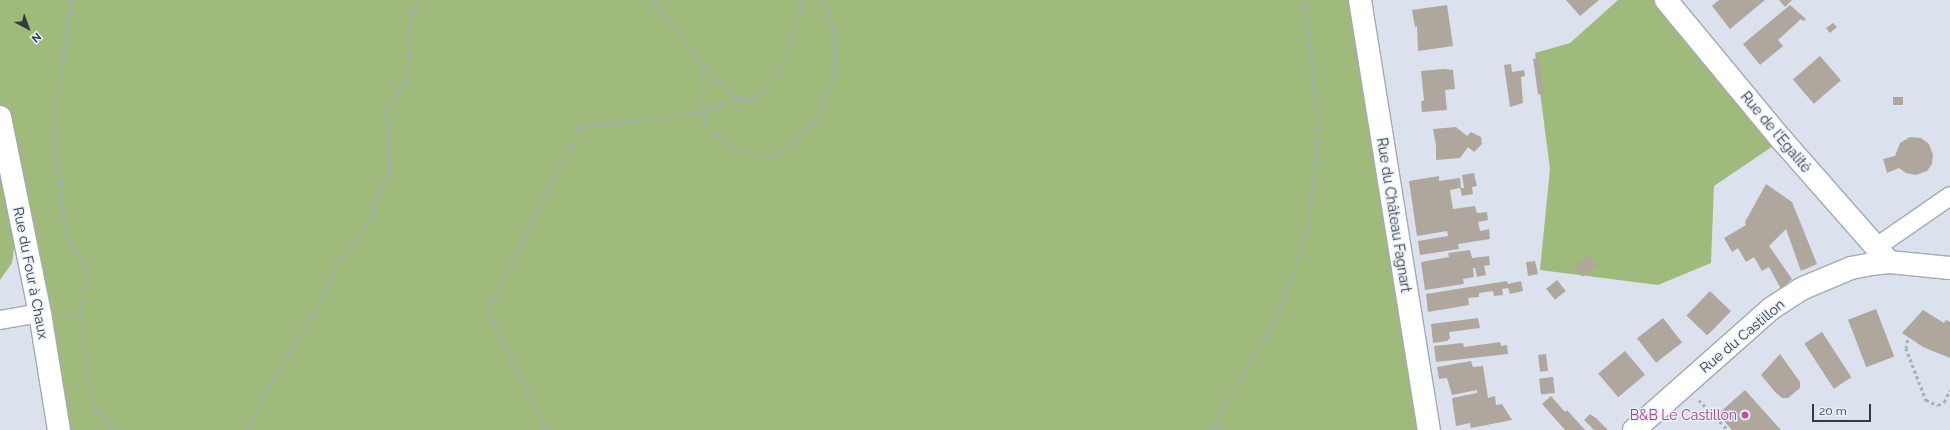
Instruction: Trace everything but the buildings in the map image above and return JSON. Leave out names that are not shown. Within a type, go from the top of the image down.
[{"type":"street","name":"Rue du Château Fagnart","points":[[1360,0],[1429,430]]},
{"type":"street","name":"Rue de l'Egalité","points":[[1666,0],[1882,255]]},
{"type":"street","name":"Rue du Four à Chaux","points":[[0,117],[40,313],[59,430]]},
{"type":"street","name":"Rue du Castillon","points":[[1634,430],[1772,308],[1800,289],[1882,255],[1950,196]]},
{"type":"street","points":[[1882,255],[1950,268]]},
{"type":"street","points":[[0,320],[40,313]]},
{"type":"path","points":[[72,0],[53,130],[67,236],[89,275],[80,315],[92,404],[113,430]]},
{"type":"path","points":[[247,430],[266,391],[323,296],[335,266],[372,216],[377,194],[390,175],[389,126],[386,111],[405,82],[410,52],[409,31],[414,10],[420,0]]},
{"type":"path","points":[[654,0],[704,65],[736,98]]},
{"type":"path","points":[[546,430],[487,311],[580,128],[703,112],[736,98],[752,100],[779,75],[803,0]]},
{"type":"path","points":[[704,65],[703,112],[710,130],[730,147],[770,157],[790,147],[819,116],[836,67],[833,28],[825,6],[820,0]]},
{"type":"path","points":[[1210,430],[1215,424],[1281,308],[1307,232],[1319,130],[1304,0]]},
{"type":"path","points":[[1908,340],[1906,348],[1926,400],[1938,405],[1944,402],[1950,390]]},
{"type":"path","points":[[1684,385],[1728,430]]},
{"type":"path","points":[[1215,424],[1227,430]]},
{"type":"green space","points":[[0,0],[1360,0],[1429,430],[59,430],[14,248],[12,263],[0,280]]},
{"type":"green space","points":[[1618,0],[1666,0],[1782,140],[1714,186],[1711,263],[1658,285],[1540,270],[1550,169],[1535,53],[1570,43]]},
{"type":"place","name":"B&B Le Castillon","points":[[1745,415]]}]
